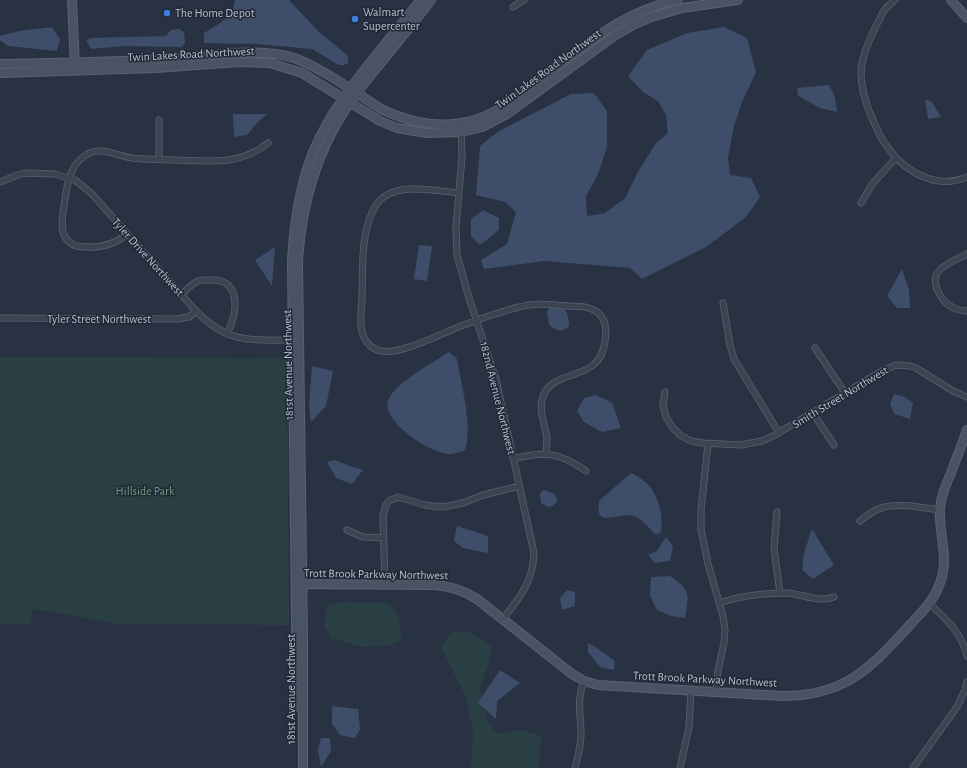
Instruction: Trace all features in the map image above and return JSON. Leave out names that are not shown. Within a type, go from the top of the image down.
[{"type":"main road","points":[[72,0],[75,72]]},
{"type":"main road","name":"181st Avenue Northwest","points":[[303,768],[296,340],[292,262],[300,193],[308,166],[319,138],[332,116],[353,91],[421,0]]},
{"type":"main road","name":"181st Avenue Northwest","points":[[353,91],[431,0]]},
{"type":"main road","name":"Twin Lakes Road Northwest","points":[[0,64],[182,58],[243,53],[265,53],[285,56],[305,62],[381,109],[407,120],[435,125],[461,123],[482,117],[501,108],[607,30],[624,20],[651,7],[678,0]]},
{"type":"main road","name":"Twin Lakes Road Northwest","points":[[0,73],[75,72],[260,62],[302,73],[380,121],[397,128],[427,133],[462,132],[482,127],[507,114],[614,36],[633,25],[652,17],[682,8],[738,0]]},
{"type":"main road","points":[[950,1],[967,18]]},
{"type":"main road","name":"Trott Brook Parkway Northwest","points":[[299,584],[434,585],[462,590],[477,599],[572,674],[584,681],[603,686],[798,696],[813,694],[835,687],[863,672],[929,603],[940,584],[944,571],[940,510],[941,500],[967,430]]},
{"type":"main road","name":"181st Avenue Northwest","points":[[298,768],[299,584]]},
{"type":"street","points":[[513,7],[524,0]]},
{"type":"street","points":[[895,0],[890,2],[864,53],[861,76],[863,90],[876,127],[883,141],[896,158],[910,169],[932,180],[953,182],[967,177]]},
{"type":"street","points":[[159,120],[159,159]]},
{"type":"street","name":"182nd Avenue Northwest","points":[[461,123],[462,156],[456,227],[457,255],[476,320],[496,379],[534,553],[532,569],[525,589],[503,619]]},
{"type":"street","points":[[127,234],[117,242],[104,247],[81,247],[68,241],[62,233],[67,186],[80,159],[85,155],[95,152],[110,152],[124,157],[134,158],[224,161],[252,154],[268,143]]},
{"type":"street","points":[[861,203],[873,183],[896,158]]},
{"type":"street","name":"Tyler Drive Northwest","points":[[0,182],[25,173],[55,174],[70,178],[86,188],[196,311],[212,326],[227,334],[242,339],[296,340]]},
{"type":"street","points":[[459,193],[404,189],[393,192],[379,202],[370,218],[365,238],[361,331],[369,344],[376,349],[387,352],[410,346],[476,320],[518,307],[535,304],[586,307],[594,310],[603,319],[606,327],[602,354],[597,362],[590,368],[554,383],[544,395],[541,406],[547,440],[546,454]]},
{"type":"street","points":[[967,254],[943,267],[936,274],[935,278],[936,287],[946,303],[955,309],[967,311]]},
{"type":"street","points":[[182,294],[198,280],[218,280],[226,283],[233,292],[235,301],[234,315],[227,334]]},
{"type":"street","points":[[724,303],[730,345],[734,359],[779,433]]},
{"type":"street","name":"Tyler Street Northwest","points":[[0,318],[177,319],[189,317],[196,311]]},
{"type":"street","points":[[815,348],[845,393]]},
{"type":"street","name":"Smith Street Northwest","points":[[665,392],[663,400],[664,412],[672,426],[686,438],[708,444],[748,444],[762,441],[779,433],[889,367],[903,365],[916,368],[947,388],[967,397]]},
{"type":"street","points":[[813,413],[834,445]]},
{"type":"street","points":[[708,444],[701,510],[701,529],[708,564],[724,623],[725,638],[718,671],[716,691]]},
{"type":"street","points":[[513,459],[536,454],[559,456],[586,471]]},
{"type":"street","points":[[385,585],[384,510],[386,504],[394,498],[404,498],[419,504],[448,506],[483,494],[520,486]]},
{"type":"street","points":[[860,521],[875,510],[887,506],[940,510]]},
{"type":"street","points":[[777,512],[774,548],[780,593]]},
{"type":"street","points":[[347,530],[364,537],[384,538]]},
{"type":"street","points":[[719,603],[750,596],[780,593],[795,594],[821,600],[834,597]]},
{"type":"street","points":[[929,603],[950,623],[956,631],[966,649],[967,656]]},
{"type":"street","points":[[575,768],[581,739],[579,699],[584,681]]},
{"type":"street","points":[[913,768],[958,707],[967,682]]},
{"type":"street","points":[[680,768],[689,727],[690,690]]},
{"type":"green space","name":"Hillside Park","points":[[0,357],[287,358],[289,625],[119,624],[33,609],[30,624],[0,624]]},
{"type":"green space","points":[[346,602],[389,603],[399,618],[402,640],[386,646],[362,647],[331,638],[324,625],[327,605]]},
{"type":"green space","points":[[451,632],[470,632],[492,646],[490,661],[480,688],[487,719],[497,734],[522,730],[541,736],[539,768],[471,768],[473,732],[466,697],[441,647]]},
{"type":"water","points":[[235,0],[289,0],[318,31],[348,56],[348,63],[339,65],[312,49],[258,44],[204,43],[204,33],[219,24],[233,12]]},
{"type":"water","points":[[52,27],[60,39],[57,51],[8,46],[0,40],[0,36],[19,31]]},
{"type":"water","points":[[724,27],[747,38],[756,72],[742,102],[734,126],[728,158],[730,175],[751,178],[760,197],[746,217],[706,247],[642,279],[630,268],[544,261],[484,269],[481,260],[507,244],[516,212],[505,202],[476,195],[480,146],[499,131],[571,94],[594,93],[607,111],[607,147],[598,174],[586,196],[587,216],[605,213],[625,198],[639,170],[656,143],[668,133],[666,115],[658,101],[643,92],[628,76],[647,50],[687,33]]},
{"type":"water","points":[[179,29],[184,32],[185,42],[182,47],[124,46],[91,49],[86,40],[91,38],[166,36],[171,30]]},
{"type":"water","points":[[829,85],[835,97],[837,112],[820,108],[798,96],[797,88]]},
{"type":"water","points":[[925,99],[932,102],[941,117],[928,119]]},
{"type":"water","points":[[233,114],[267,114],[247,135],[234,137]]},
{"type":"water","points":[[483,210],[499,218],[499,230],[480,245],[471,236],[471,219]]},
{"type":"water","points":[[419,245],[432,246],[427,281],[414,279]]},
{"type":"water","points":[[275,247],[272,286],[255,260]]},
{"type":"water","points":[[902,269],[909,290],[910,308],[897,308],[887,296]]},
{"type":"water","points":[[551,306],[564,308],[568,316],[569,326],[564,330],[554,329],[549,325],[547,311]]},
{"type":"water","points":[[449,352],[457,359],[466,404],[468,429],[465,450],[448,454],[430,448],[409,435],[392,418],[388,409],[388,401],[391,394],[406,381],[424,367]]},
{"type":"water","points":[[312,366],[333,371],[326,406],[311,422],[309,406]]},
{"type":"water","points":[[894,394],[905,397],[913,403],[910,419],[895,414],[890,405]]},
{"type":"water","points":[[596,395],[612,403],[621,428],[602,432],[584,422],[577,411],[584,398]]},
{"type":"water","points":[[335,460],[363,470],[352,484],[336,478],[327,462]]},
{"type":"water","points":[[631,473],[646,483],[652,489],[656,497],[662,523],[661,532],[656,535],[637,517],[625,515],[604,518],[599,513],[599,501]]},
{"type":"water","points":[[544,490],[555,494],[557,502],[553,506],[548,507],[541,503],[540,493]]},
{"type":"water","points":[[457,526],[488,536],[488,553],[463,548],[454,541]]},
{"type":"water","points":[[812,529],[834,565],[813,579],[802,570],[804,553]]},
{"type":"water","points":[[666,537],[673,546],[670,561],[655,563],[648,555],[657,551]]},
{"type":"water","points":[[670,576],[682,585],[687,593],[688,597],[685,618],[671,616],[657,610],[650,596],[651,577]]},
{"type":"water","points":[[567,590],[575,592],[575,606],[562,610],[560,598]]},
{"type":"water","points":[[588,643],[615,661],[614,670],[600,667],[588,652]]},
{"type":"water","points":[[500,670],[520,683],[497,701],[496,719],[478,703]]},
{"type":"water","points":[[332,706],[358,709],[360,729],[355,738],[340,735],[332,724]]},
{"type":"water","points":[[321,738],[330,738],[331,751],[321,767],[318,750]]},
{"type":"place","name":"The Home Depot","points":[[167,13]]},
{"type":"place","name":"Walmart Supercenter","points":[[355,19]]}]
